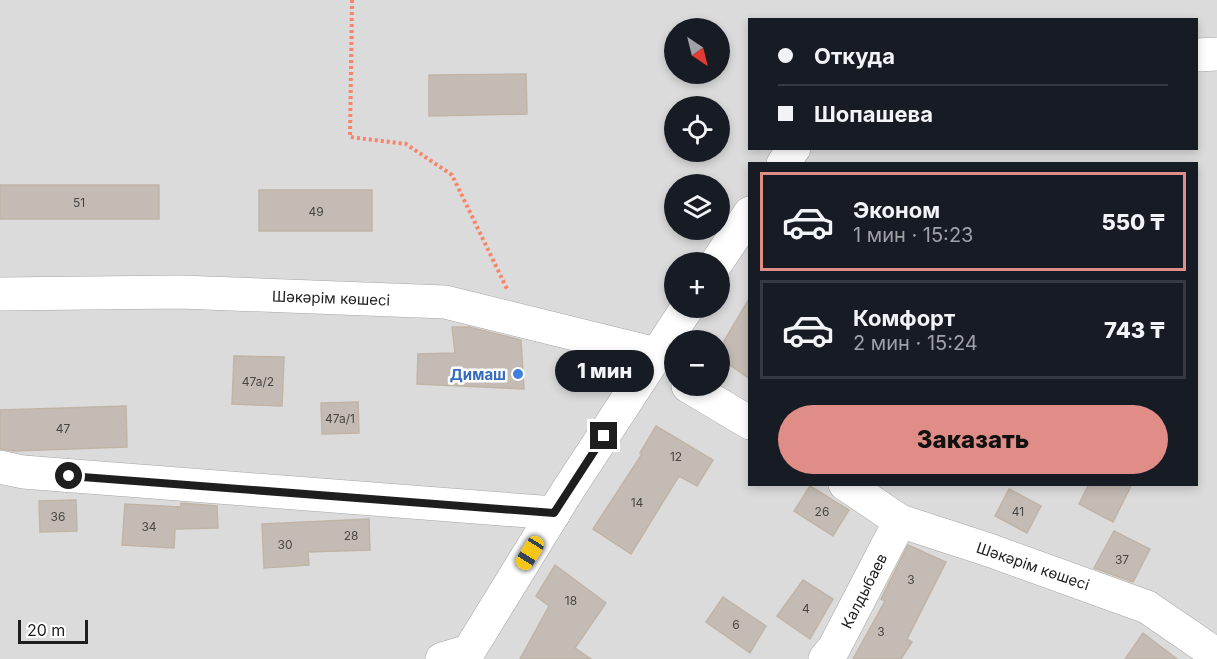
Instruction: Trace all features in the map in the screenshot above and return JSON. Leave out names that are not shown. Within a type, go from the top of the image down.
[{"type":"street","points":[[1198,55],[1217,54]]},
{"type":"street","points":[[724,252],[748,216]]},
{"type":"street","name":"Шәкәрім көшесі","points":[[0,294],[180,292],[445,302],[522,321],[661,365]]},
{"type":"street","points":[[441,659],[469,651],[554,513],[661,365],[682,318]]},
{"type":"street","points":[[705,396],[748,422]]},
{"type":"street","points":[[0,467],[23,472],[554,513]]},
{"type":"street","name":"Шәкәрім көшесі","points":[[848,486],[900,521],[1147,606],[1217,655]]},
{"type":"street","name":"Калдыбаев","points":[[825,659],[834,648],[900,521]]},
{"type":"path","points":[[352,0],[350,136],[406,144],[452,175],[522,321]]},
{"type":"shaded area","points":[[0,0],[1217,0],[1217,659],[0,659]]},
{"type":"building","points":[[526,74],[527,114],[429,116],[429,75]]},
{"type":"building","points":[[0,185],[159,185],[159,219],[0,219]]},
{"type":"building","points":[[259,190],[372,190],[372,231],[259,231]]},
{"type":"building","points":[[748,300],[748,378],[730,365],[730,331]]},
{"type":"building","points":[[452,327],[469,327],[521,340],[524,389],[417,384],[418,354],[455,353]]},
{"type":"building","points":[[234,356],[284,357],[282,406],[232,404]]},
{"type":"building","points":[[358,402],[359,433],[322,434],[321,403]]},
{"type":"building","points":[[126,406],[127,447],[14,451],[0,449],[0,410]]},
{"type":"building","points":[[656,426],[713,460],[697,486],[679,476],[631,554],[593,529],[642,454],[640,453]]},
{"type":"building","points":[[810,486],[849,510],[833,536],[794,511]]},
{"type":"building","points":[[1088,486],[1131,486],[1113,522],[1079,504]]},
{"type":"building","points":[[1009,489],[1041,506],[1027,533],[995,516]]},
{"type":"building","points":[[76,500],[77,531],[40,532],[39,501]]},
{"type":"building","points":[[181,503],[217,506],[218,528],[175,529],[174,548],[122,545],[125,504],[181,507]]},
{"type":"building","points":[[369,519],[370,550],[308,552],[309,565],[264,568],[262,524]]},
{"type":"building","points":[[1114,531],[1150,549],[1133,582],[1094,568]]},
{"type":"building","points":[[908,545],[946,562],[907,639],[912,642],[901,659],[853,659],[885,601],[881,599]]},
{"type":"building","points":[[555,565],[606,603],[575,648],[591,659],[520,659],[549,606],[536,596]]},
{"type":"building","points":[[803,580],[833,599],[810,639],[777,616]]},
{"type":"building","points":[[723,597],[766,626],[750,653],[706,622]]},
{"type":"building","points":[[1143,633],[1177,659],[1125,659]]},
{"type":"place","name":"Димаш","points":[[518,374]]},
{"type":"route","points":[[69,476],[554,513],[604,436]]}]
